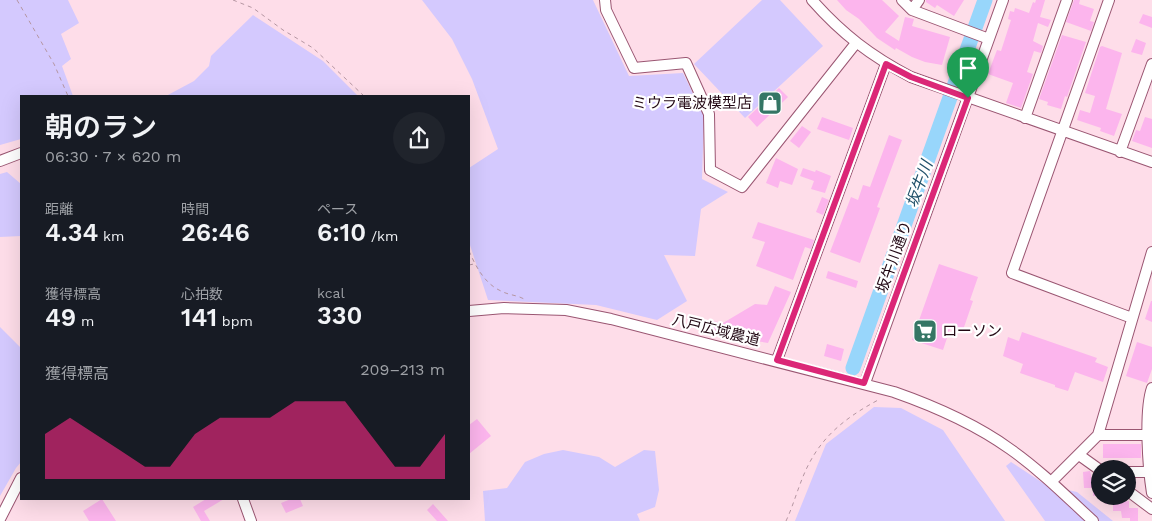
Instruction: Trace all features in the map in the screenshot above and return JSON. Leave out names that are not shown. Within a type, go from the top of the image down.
[{"type":"street","points":[[605,0],[606,10],[634,68],[686,63],[710,114],[710,170],[742,187],[856,43]]},
{"type":"street","points":[[812,0],[831,22],[856,43],[886,64],[911,77],[1152,162]]},
{"type":"street","points":[[902,0],[912,10],[985,37]]},
{"type":"street","points":[[912,10],[918,0]]},
{"type":"street","name":"坂牛川通り","points":[[864,383],[985,37],[1003,0]]},
{"type":"street","points":[[1025,118],[1067,0]]},
{"type":"street","points":[[1110,0],[1012,273],[1132,318]]},
{"type":"street","points":[[777,360],[886,64]]},
{"type":"street","points":[[1120,152],[1152,64]]},
{"type":"street","points":[[0,161],[20,154]]},
{"type":"street","points":[[1051,482],[1098,435],[1152,252]]},
{"type":"street","name":"八戸広域農道","points":[[470,311],[504,308],[566,310],[611,319],[864,383],[927,403],[968,423],[1009,448],[1051,482],[1093,521]]},
{"type":"street","points":[[1152,388],[1149,396],[1152,493]]},
{"type":"street","points":[[1098,435],[1150,435]]},
{"type":"street","points":[[1078,455],[1091,464]]},
{"type":"street","points":[[1136,472],[1150,472]]},
{"type":"street","points":[[0,519],[20,480]]},
{"type":"street","points":[[1136,497],[1152,509]]},
{"type":"street","points":[[243,500],[250,521]]},
{"type":"path","points":[[17,0],[42,40],[68,95]]},
{"type":"path","points":[[233,0],[253,8],[283,30],[313,48],[363,95]]},
{"type":"path","points":[[470,253],[487,282],[501,292],[522,298],[538,309]]},
{"type":"path","points":[[470,265],[475,264]]},
{"type":"path","points":[[786,521],[811,459],[831,432],[855,412],[894,392]]},
{"type":"shaded area","points":[[0,0],[68,0],[79,23],[61,34],[71,59],[62,66],[73,95],[20,95],[20,139],[0,145]]},
{"type":"shaded area","points":[[422,0],[593,0],[629,76],[683,73],[704,116],[702,179],[728,192],[701,209],[695,256],[664,255],[687,301],[657,320],[596,305],[488,300],[470,245],[470,167],[498,149],[472,79],[452,39]]},
{"type":"shaded area","points":[[762,0],[780,0],[823,46],[745,118],[694,64]]},
{"type":"shaded area","points":[[253,15],[323,61],[357,95],[168,95],[194,81],[209,66],[211,56]]},
{"type":"shaded area","points":[[7,172],[20,183],[20,236],[0,237],[0,174]]},
{"type":"shaded area","points":[[0,327],[20,347],[20,463],[0,496]]},
{"type":"shaded area","points":[[874,407],[901,408],[943,430],[1005,521],[795,521],[826,444]]},
{"type":"shaded area","points":[[563,450],[599,457],[615,467],[644,450],[655,451],[659,490],[655,507],[637,514],[640,521],[485,521],[483,491],[507,488],[525,462],[544,454]]},
{"type":"shaded area","points":[[1011,462],[1046,485],[1077,492],[1113,521],[1045,521],[1006,466]]},
{"type":"building","points":[[837,0],[882,0],[899,16],[885,32],[899,41],[905,17],[914,19],[912,26],[950,37],[942,65],[925,62],[896,48],[895,50],[877,38]]},
{"type":"building","points":[[926,0],[964,0],[954,16],[937,5],[935,8]]},
{"type":"building","points":[[1036,0],[1045,0],[1040,17],[1051,20],[1048,27],[1038,23],[1033,41],[1043,46],[1041,53],[1034,51],[1027,72],[1033,74],[1021,108],[1006,103],[1013,83],[988,74],[997,50],[1001,51],[1011,20],[1008,19],[1010,11],[1014,12],[1015,8],[1029,13],[1033,2],[1035,3]]},
{"type":"building","points":[[1074,0],[1080,0],[1079,4],[1094,9],[1090,21],[1094,22],[1091,31],[1066,22]]},
{"type":"building","points":[[1143,14],[1152,17],[1152,28],[1139,23]]},
{"type":"building","points":[[1062,35],[1086,42],[1061,109],[1047,105],[1048,102],[1039,99]]},
{"type":"building","points":[[1136,39],[1146,43],[1142,55],[1131,52]]},
{"type":"building","points":[[1100,47],[1122,53],[1106,109],[1122,114],[1114,136],[1100,131],[1101,128],[1077,120],[1080,110],[1090,113],[1095,96],[1085,93]]},
{"type":"building","points":[[779,88],[788,97],[757,127],[748,117]]},
{"type":"building","points":[[822,117],[853,128],[849,140],[817,129]]},
{"type":"building","points":[[1145,117],[1152,119],[1152,148],[1132,141],[1136,130],[1140,131]]},
{"type":"building","points":[[802,126],[811,132],[799,148],[790,141]]},
{"type":"building","points":[[889,135],[902,140],[877,207],[880,208],[860,263],[830,252],[851,197],[858,200],[863,185],[870,187]]},
{"type":"building","points":[[776,158],[798,169],[792,185],[780,181],[778,188],[766,183]]},
{"type":"building","points":[[803,168],[815,172],[816,170],[831,176],[825,193],[811,189],[814,181],[800,176]]},
{"type":"building","points":[[822,197],[829,200],[823,215],[816,212]]},
{"type":"building","points":[[758,222],[814,240],[811,249],[805,247],[793,280],[756,266],[765,242],[752,238]]},
{"type":"building","points":[[939,264],[978,277],[970,300],[973,301],[963,330],[951,326],[943,350],[912,340]]},
{"type":"building","points":[[828,271],[858,281],[856,288],[826,278]]},
{"type":"building","points":[[775,286],[791,292],[768,343],[711,334],[713,321],[723,323],[755,304],[767,305]]},
{"type":"building","points":[[1152,301],[1152,322],[1145,319]]},
{"type":"building","points":[[1022,332],[1097,358],[1095,362],[1108,367],[1103,382],[1075,372],[1068,391],[1020,373],[1023,364],[1003,356],[1008,337],[1019,341]]},
{"type":"building","points":[[1137,342],[1152,347],[1152,369],[1147,383],[1126,376]]},
{"type":"building","points":[[827,344],[844,349],[841,361],[824,356]]},
{"type":"building","points":[[477,419],[491,436],[470,453],[470,424]]},
{"type":"building","points":[[1103,444],[1141,444],[1141,458],[1103,458]]},
{"type":"building","points":[[1090,471],[1091,488],[1084,488],[1083,472]]},
{"type":"building","points":[[103,500],[116,521],[89,521],[83,511]]},
{"type":"building","points":[[204,500],[222,500],[204,511],[210,521],[201,521],[193,507]]},
{"type":"building","points":[[288,500],[300,500],[303,506],[286,513],[281,503]]},
{"type":"building","points":[[433,504],[448,521],[437,521],[427,510]]},
{"type":"building","points":[[1113,505],[1129,505],[1129,508],[1138,508],[1138,521],[1122,518],[1121,511],[1113,511]]},
{"type":"waterway","name":"坂牛川","points":[[853,368],[985,0]]},
{"type":"place","name":"ミウラ電波模型店","points":[[770,103]]},
{"type":"place","name":"ローソン","points":[[925,331]]},
{"type":"route","points":[[886,64],[911,77],[968,98],[864,383],[777,360],[886,64]]}]
